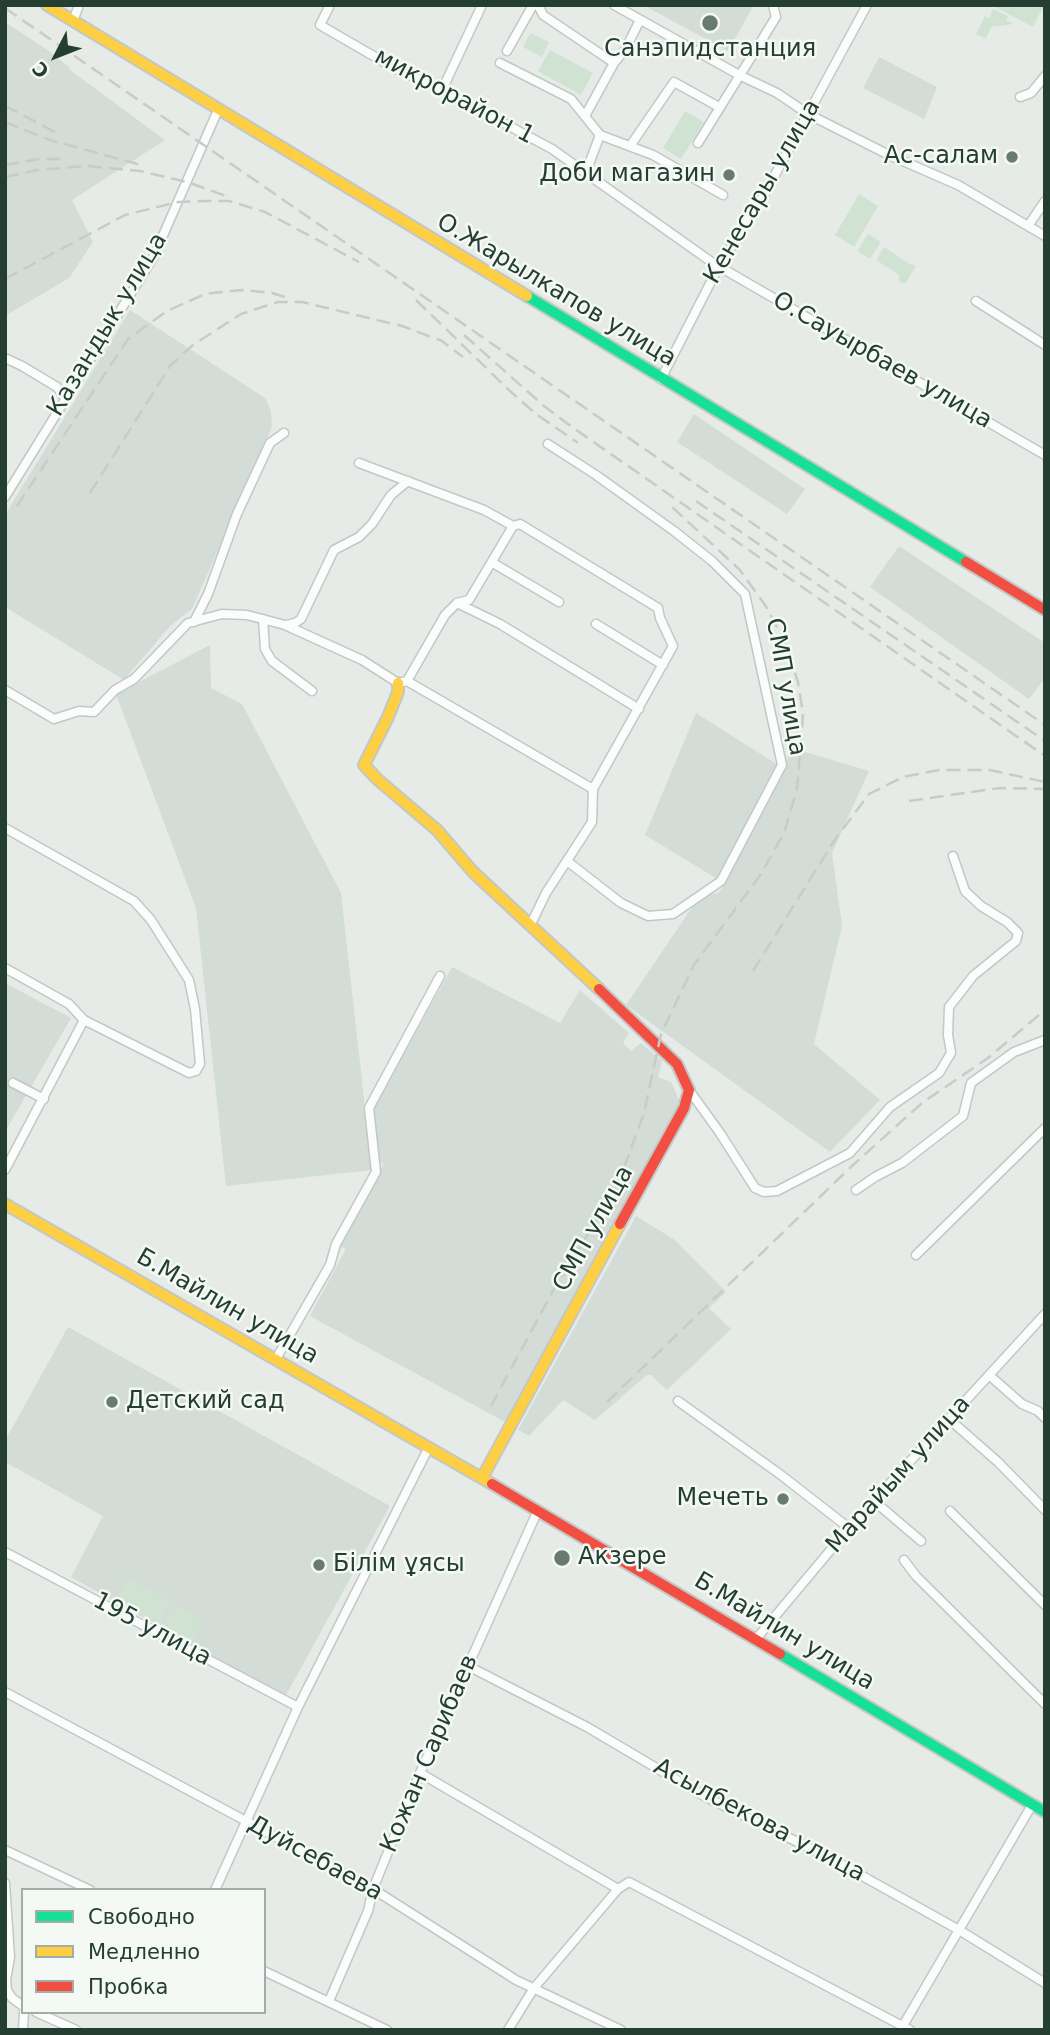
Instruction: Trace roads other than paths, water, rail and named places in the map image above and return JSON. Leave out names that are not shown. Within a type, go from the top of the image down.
[{"type":"street","name":"О.Жарылкапов улица","points":[[47,5],[1045,610]]},
{"type":"street","points":[[73,20],[79,5]]},
{"type":"street","name":"микрорайон 1","points":[[330,5],[320,25],[396,69],[442,90],[552,149],[719,267]]},
{"type":"street","points":[[442,90],[482,5]]},
{"type":"street","points":[[507,51],[535,5],[543,15],[614,63]]},
{"type":"street","points":[[614,5],[741,76],[777,93],[808,114],[958,186],[1045,236]]},
{"type":"street","points":[[698,143],[776,17],[773,5]]},
{"type":"street","name":"Кенесары улица","points":[[661,379],[719,267],[763,197],[867,5]]},
{"type":"street","points":[[585,116],[640,20]]},
{"type":"street","points":[[500,63],[571,99],[600,135],[653,155],[723,195]]},
{"type":"street","points":[[1020,97],[1031,93],[1045,76]]},
{"type":"street","points":[[630,146],[674,82],[719,107]]},
{"type":"street","name":"Казандык улица","points":[[5,497],[154,256],[218,110]]},
{"type":"street","points":[[586,172],[600,135]]},
{"type":"street","points":[[1028,226],[1045,201]]},
{"type":"street","name":"О.Сауырбаев улица","points":[[719,267],[1045,455]]},
{"type":"street","points":[[976,302],[1045,345]]},
{"type":"street","points":[[5,358],[57,387],[65,398]]},
{"type":"street","points":[[5,690],[54,719],[79,711],[94,712],[114,690],[134,679],[191,623],[208,594],[237,514],[270,443],[284,433]]},
{"type":"street","name":"СМП улица","points":[[548,444],[674,531],[712,561],[744,594],[782,765],[721,881],[673,914],[648,916],[621,903],[567,861]]},
{"type":"street","points":[[359,463],[484,510],[513,526],[520,524],[547,538],[658,608],[673,646],[593,789],[592,822],[546,893],[530,926]]},
{"type":"street","points":[[285,625],[301,619],[334,550],[359,537],[372,524],[391,495],[408,481]]},
{"type":"street","points":[[513,526],[469,600],[457,603],[445,615],[403,682],[364,765],[438,830],[473,872],[677,1064],[689,1090],[755,1188],[764,1192],[777,1191],[850,1153],[890,1107],[939,1073],[951,1053],[948,1035],[949,1007],[974,976],[1016,942],[1018,933],[965,891],[953,856]]},
{"type":"street","points":[[493,562],[559,602]]},
{"type":"street","points":[[457,603],[500,624],[639,709]]},
{"type":"street","points":[[191,623],[222,614],[263,619],[285,625],[362,660],[593,789]]},
{"type":"street","points":[[263,619],[265,649],[272,661],[312,691]]},
{"type":"street","points":[[596,624],[663,665]]},
{"type":"street","points":[[5,828],[134,901],[151,920],[189,980],[200,1064],[196,1071],[189,1073],[84,1020],[69,1004],[5,968]]},
{"type":"street","points":[[276,1359],[330,1265],[336,1244],[376,1172],[369,1108],[440,976]]},
{"type":"street","points":[[5,1170],[84,1020]]},
{"type":"street","points":[[856,1190],[902,1163],[963,1116],[971,1083],[1014,1052],[1045,1040]]},
{"type":"street","points":[[13,1083],[44,1099]]},
{"type":"street","name":"СМП улица","points":[[482,1478],[684,1108],[689,1090]]},
{"type":"street","points":[[916,1255],[1045,1128]]},
{"type":"street","name":"Б.Майлин улица","points":[[5,1204],[538,1510],[1045,1812]]},
{"type":"street","name":"Марайым улица","points":[[756,1639],[849,1528],[1045,1314]]},
{"type":"street","points":[[989,1375],[1022,1404],[1038,1411],[1045,1418]]},
{"type":"street","points":[[678,1401],[849,1528]]},
{"type":"street","points":[[950,1419],[998,1462],[1045,1510]]},
{"type":"street","points":[[216,1888],[298,1707],[429,1447]]},
{"type":"street","points":[[874,1501],[921,1541]]},
{"type":"street","name":"Кожан Сарибаев","points":[[329,2001],[368,1911],[373,1889],[420,1773],[538,1510]]},
{"type":"street","points":[[950,1511],[1045,1605]]},
{"type":"street","name":"195 улица","points":[[5,1552],[298,1707]]},
{"type":"street","points":[[904,1560],[916,1576],[1045,1704]]},
{"type":"street","name":"Асылбекова улица","points":[[468,1666],[587,1727],[704,1796],[832,1858],[959,1930],[1045,1983]]},
{"type":"street","name":"Дуйсебаева","points":[[5,1692],[373,1889],[516,1980],[621,2030]]},
{"type":"street","points":[[420,1773],[618,1889]]},
{"type":"street","points":[[508,2030],[534,1988],[618,1889],[629,1882],[905,2028],[1032,1805]]},
{"type":"street","points":[[5,1850],[86,1888]]},
{"type":"street","points":[[5,1883],[10,1957],[7,1990],[21,2005]]},
{"type":"street","points":[[266,1972],[387,2030]]},
{"type":"street","points":[[40,2014],[76,2030]]},
{"type":"railway","points":[[5,8],[1045,725]]},
{"type":"railway","points":[[5,106],[59,134]]},
{"type":"railway","points":[[5,122],[50,140],[141,165]]},
{"type":"railway","points":[[5,165],[40,159],[64,159]]},
{"type":"railway","points":[[5,177],[38,170],[87,166],[140,171],[187,182],[229,197]]},
{"type":"railway","points":[[5,279],[125,215],[178,202],[229,201],[265,212],[359,262]]},
{"type":"railway","points":[[17,506],[128,339],[167,311],[205,294],[242,290],[272,293],[291,299]]},
{"type":"railway","points":[[416,300],[511,392],[536,414],[578,443]]},
{"type":"railway","points":[[90,493],[170,366],[193,345],[241,314],[278,302],[302,302],[402,326],[442,341],[463,357]]},
{"type":"railway","points":[[464,335],[544,406],[572,427],[1045,756]]},
{"type":"railway","points":[[696,501],[1045,741]]},
{"type":"railway","points":[[491,1406],[554,1289],[617,1187],[644,1113],[661,1034],[694,965],[761,874],[784,833],[797,790],[803,714],[798,682],[784,640],[765,605],[740,570],[671,506]]},
{"type":"railway","points":[[753,971],[834,841],[869,794],[903,777],[939,770],[990,770],[1045,782]]},
{"type":"railway","points":[[909,801],[1000,788],[1045,789]]},
{"type":"railway","points":[[607,1402],[853,1165],[922,1103],[988,1058],[1045,1010]]},
{"type":"place","name":"Санэпидстанция","points":[[710,23]]},
{"type":"place","name":"Ас-салам","points":[[1012,157]]},
{"type":"place","name":"Доби магазин","points":[[729,175]]},
{"type":"place","name":"Детский сад","points":[[112,1402]]},
{"type":"place","name":"Мечеть","points":[[783,1499]]},
{"type":"place","name":"Акзере","points":[[562,1558]]},
{"type":"place","name":"Білім ұясы","points":[[319,1565]]}]
